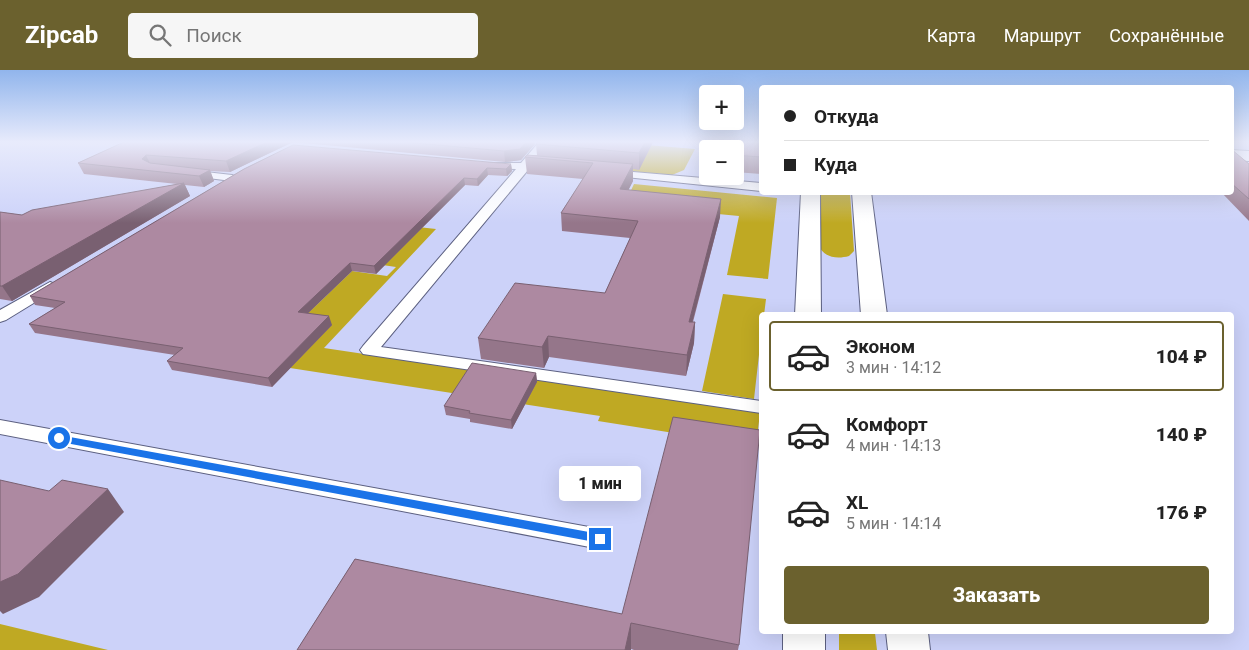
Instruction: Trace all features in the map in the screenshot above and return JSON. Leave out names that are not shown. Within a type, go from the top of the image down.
[{"type":"street","points":[[808,312],[811,195]]},
{"type":"street","points":[[861,195],[874,312]]},
{"type":"street","points":[[804,634],[804,650]]},
{"type":"street","points":[[908,634],[909,650]]},
{"type":"lane","points":[[522,169],[369,350],[759,407]]},
{"type":"lane","points":[[174,172],[237,175],[215,188]]},
{"type":"lane","points":[[594,172],[759,187]]},
{"type":"lane","points":[[0,317],[58,282]]},
{"type":"lane","points":[[0,427],[600,539]]},
{"type":"shaded area","points":[[606,169],[684,169],[672,175]]},
{"type":"shaded area","points":[[634,184],[777,198],[768,279],[727,275],[739,216],[624,205]]},
{"type":"shaded area","points":[[820,195],[850,195],[854,251],[849,256],[833,257],[826,254],[820,248]]},
{"type":"shaded area","points":[[400,225],[436,229],[324,348],[759,413],[756,446],[598,421],[600,416],[290,368],[301,320],[352,271],[387,276],[396,267],[362,262]]},
{"type":"shaded area","points":[[723,294],[766,299],[764,312],[759,312],[759,355],[754,399],[702,391]]},
{"type":"shaded area","points":[[0,624],[108,650],[0,650]]},
{"type":"shaded area","points":[[839,634],[875,634],[877,650],[839,650]]},
{"type":"building","points":[[134,169],[210,170],[199,176]]},
{"type":"building","points":[[244,169],[486,169],[477,179],[464,178],[374,266],[350,263],[298,312],[329,316],[268,378],[167,361],[183,348],[29,324],[65,302],[30,296]]},
{"type":"building","points":[[589,169],[630,169],[620,189],[721,199],[689,322],[695,322],[687,355],[548,336],[542,347],[478,338],[515,283],[605,293],[638,221],[561,213]]},
{"type":"building","points":[[1234,169],[1249,169],[1249,199],[1234,186]]},
{"type":"building","points":[[184,183],[0,286],[0,212],[22,215],[32,210]]},
{"type":"building","points":[[472,363],[536,373],[511,420],[469,413],[470,411],[444,406]]},
{"type":"building","points":[[673,417],[759,430],[739,645],[631,623],[625,650],[297,650],[355,559],[622,614]]},
{"type":"building","points":[[0,480],[49,491],[62,480],[108,489],[18,574],[0,582]]},
{"type":"route","points":[[59,438],[600,539]]}]
